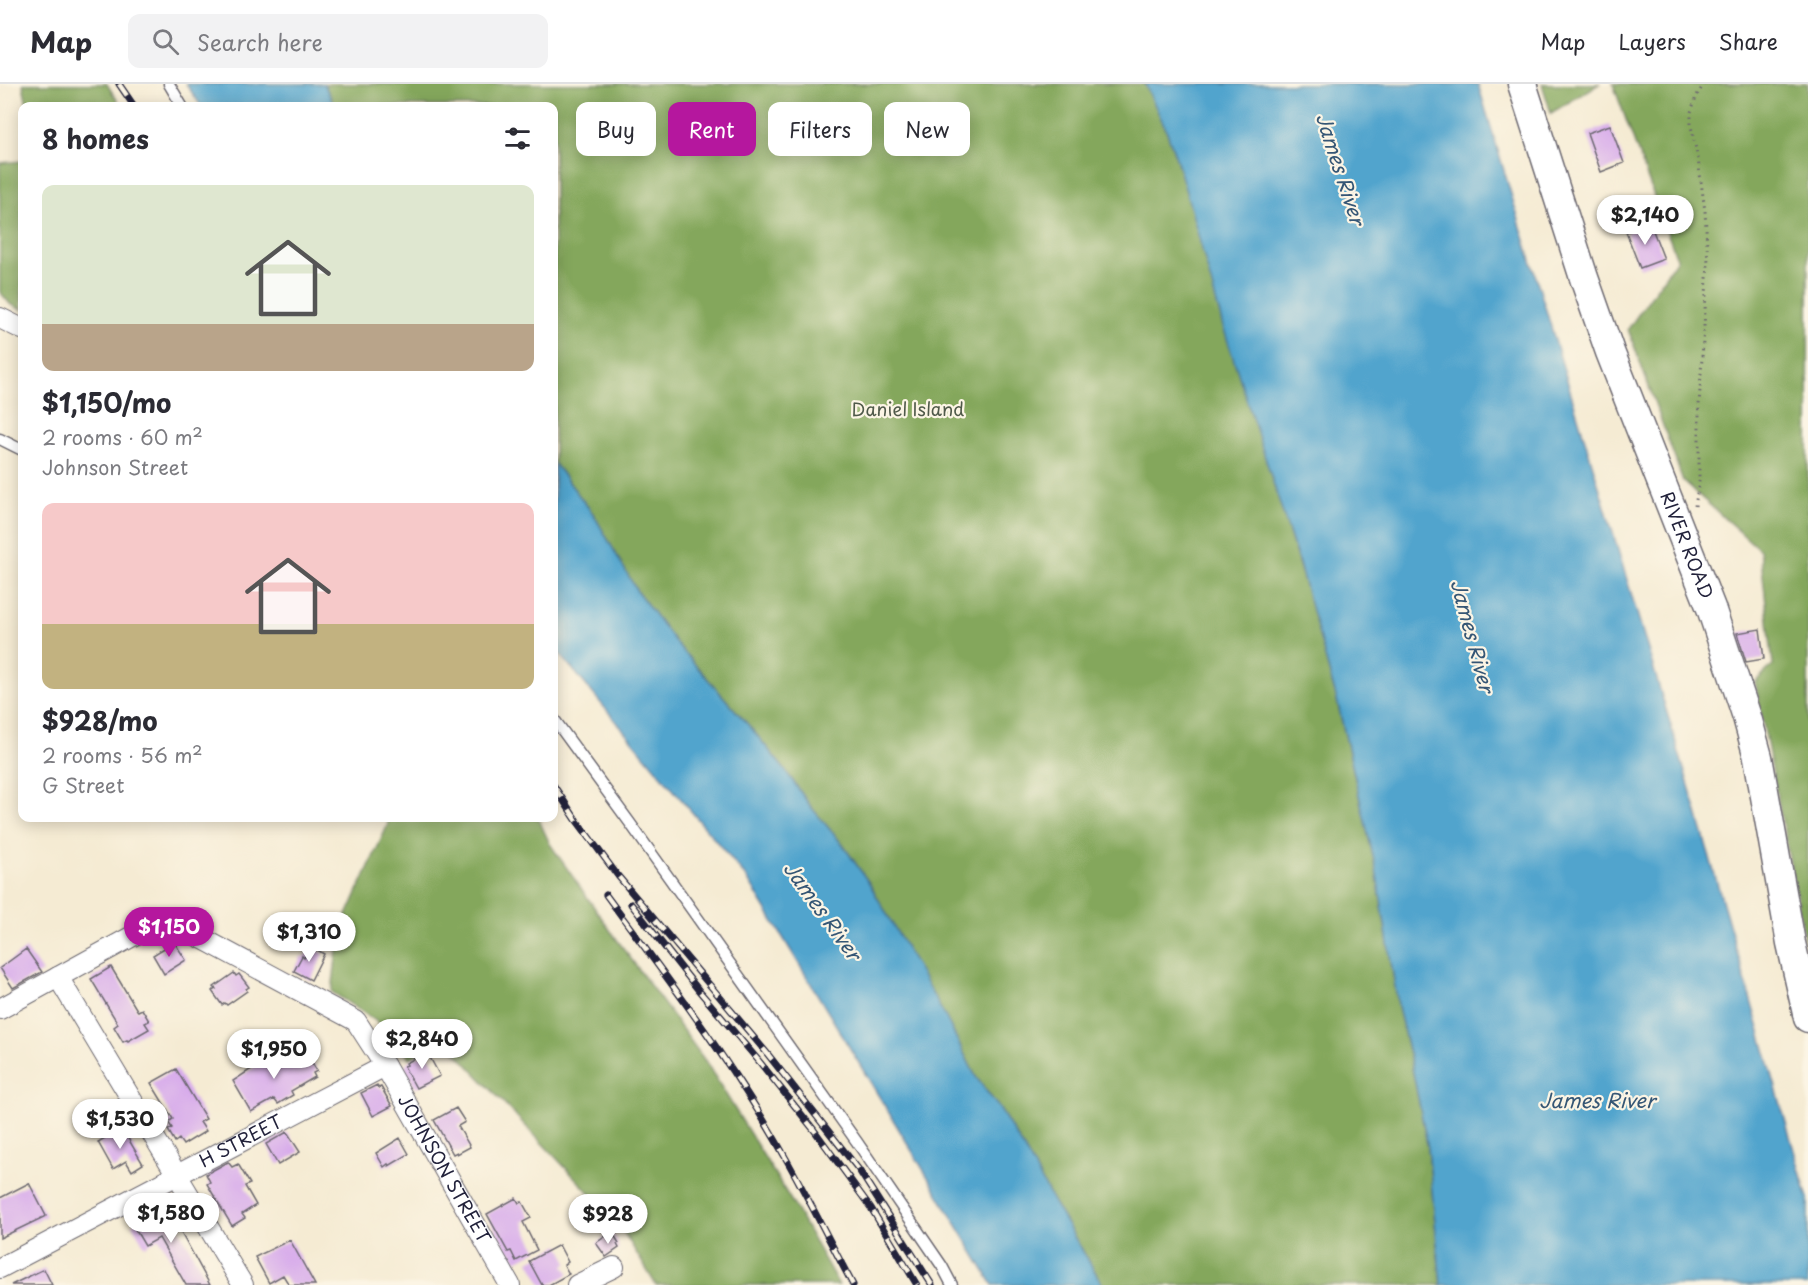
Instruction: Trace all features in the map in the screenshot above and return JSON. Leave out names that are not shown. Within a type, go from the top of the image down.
[{"type":"street","name":"RIVER ROAD","points":[[1522,84],[1606,341],[1711,608],[1752,737],[1758,757],[1791,943],[1808,1018]]},
{"type":"street","points":[[0,318],[18,327]]},
{"type":"street","name":"JOHNSON STREET","points":[[58,977],[149,927],[167,923],[180,927],[356,1021],[385,1066],[510,1285]]},
{"type":"street","points":[[0,1009],[58,977],[243,1285]]},
{"type":"street","name":"H STREET","points":[[0,1268],[385,1066]]},
{"type":"street","points":[[578,1285],[614,1267]]},
{"type":"lane","points":[[169,84],[180,102]]},
{"type":"lane","points":[[0,439],[18,448]]},
{"type":"lane","points":[[558,724],[857,1142],[942,1266],[952,1285]]},
{"type":"path","points":[[1684,539],[1695,509],[1699,482],[1699,405],[1708,263],[1705,211],[1691,112],[1704,84]]},
{"type":"green space","points":[[23,84],[107,84],[118,102],[26,102]]},
{"type":"green space","name":"Daniel Island","points":[[324,84],[1145,84],[1166,129],[1177,161],[1311,605],[1337,700],[1376,869],[1399,1011],[1428,1148],[1441,1285],[1103,1285],[1026,1152],[999,1108],[976,1077],[946,1018],[869,883],[843,845],[811,807],[785,770],[676,643],[637,591],[594,515],[558,468],[558,102],[333,102]]},
{"type":"green space","points":[[1542,84],[1599,84],[1551,113]]},
{"type":"green space","points":[[1613,84],[1808,84],[1808,956],[1755,682],[1773,665],[1760,550],[1683,481],[1628,329],[1677,259]]},
{"type":"green space","points":[[18,161],[18,308],[10,304],[0,292],[0,163]]},
{"type":"green space","points":[[388,822],[540,822],[550,844],[706,1062],[792,1202],[839,1285],[656,1285],[618,1223],[443,1039],[410,1058],[376,1021],[332,992],[339,933]]},
{"type":"water","points":[[186,84],[324,84],[333,102],[198,102]]},
{"type":"water","name":"James River","points":[[1145,84],[1478,84],[1695,806],[1808,1199],[1808,1285],[1441,1285],[1428,1148],[1399,1011],[1376,869],[1337,700],[1298,560],[1222,323],[1177,161],[1166,129]]},
{"type":"water","name":"James River","points":[[558,468],[594,515],[637,591],[676,643],[785,770],[811,807],[843,845],[869,883],[946,1018],[976,1077],[999,1108],[1026,1152],[1103,1285],[993,1285],[747,878],[558,652]]},
{"type":"building","points":[[1610,125],[1624,163],[1601,172],[1587,133]]},
{"type":"building","points":[[1650,223],[1664,259],[1640,268],[1626,232]]},
{"type":"building","points":[[1760,629],[1764,659],[1746,662],[1737,633]]},
{"type":"building","points":[[174,942],[186,960],[164,974],[153,955]]},
{"type":"building","points":[[311,946],[324,954],[311,980],[294,971],[302,956],[304,958]]},
{"type":"building","points":[[26,949],[42,972],[13,988],[0,968]]},
{"type":"building","points":[[111,967],[137,1010],[142,1009],[149,1021],[145,1023],[149,1029],[123,1042],[114,1027],[118,1024],[117,1022],[91,979]]},
{"type":"building","points":[[234,973],[236,976],[239,974],[249,987],[247,991],[227,1005],[225,1003],[222,1005],[212,991],[216,989],[214,987]]},
{"type":"building","points":[[305,1051],[317,1071],[313,1073],[315,1077],[291,1091],[293,1095],[278,1104],[274,1099],[251,1112],[233,1081],[273,1055],[278,1066]]},
{"type":"building","points":[[427,1052],[440,1076],[416,1088],[404,1066]]},
{"type":"building","points":[[176,1069],[206,1119],[200,1122],[206,1131],[183,1145],[179,1139],[175,1142],[168,1130],[172,1128],[168,1122],[173,1119],[151,1083]]},
{"type":"building","points":[[377,1085],[378,1088],[381,1087],[392,1106],[373,1116],[361,1093]]},
{"type":"building","points":[[456,1108],[465,1122],[458,1126],[470,1147],[453,1154],[434,1120]]},
{"type":"building","points":[[122,1128],[143,1164],[132,1171],[126,1161],[113,1169],[98,1142]]},
{"type":"building","points":[[287,1132],[300,1152],[278,1165],[266,1144]]},
{"type":"building","points":[[400,1138],[409,1154],[384,1167],[376,1153]]},
{"type":"building","points":[[228,1162],[232,1167],[238,1164],[250,1184],[245,1186],[256,1205],[242,1214],[245,1218],[232,1226],[207,1184],[210,1182],[206,1174]]},
{"type":"building","points":[[29,1183],[46,1216],[0,1238],[0,1198]]},
{"type":"building","points":[[516,1198],[519,1203],[522,1202],[531,1218],[523,1222],[537,1250],[516,1261],[511,1251],[508,1252],[487,1214]]},
{"type":"building","points":[[161,1206],[165,1212],[169,1210],[210,1285],[186,1285],[159,1238],[145,1246],[132,1224]]},
{"type":"building","points":[[612,1232],[619,1243],[617,1244],[619,1248],[606,1257],[596,1243]]},
{"type":"building","points":[[290,1240],[315,1285],[289,1285],[283,1275],[269,1283],[255,1257]]},
{"type":"building","points":[[559,1245],[568,1262],[564,1265],[569,1274],[549,1285],[542,1285],[529,1261]]},
{"type":"building","points":[[44,1269],[52,1285],[11,1285]]},
{"type":"railway","points":[[119,84],[131,102]]},
{"type":"railway","points":[[558,792],[618,876],[766,1052],[859,1170],[932,1285]]},
{"type":"railway","points":[[606,895],[728,1064],[773,1136],[853,1285]]},
{"type":"railway","points":[[631,904],[814,1130],[871,1208],[917,1285]]}]
